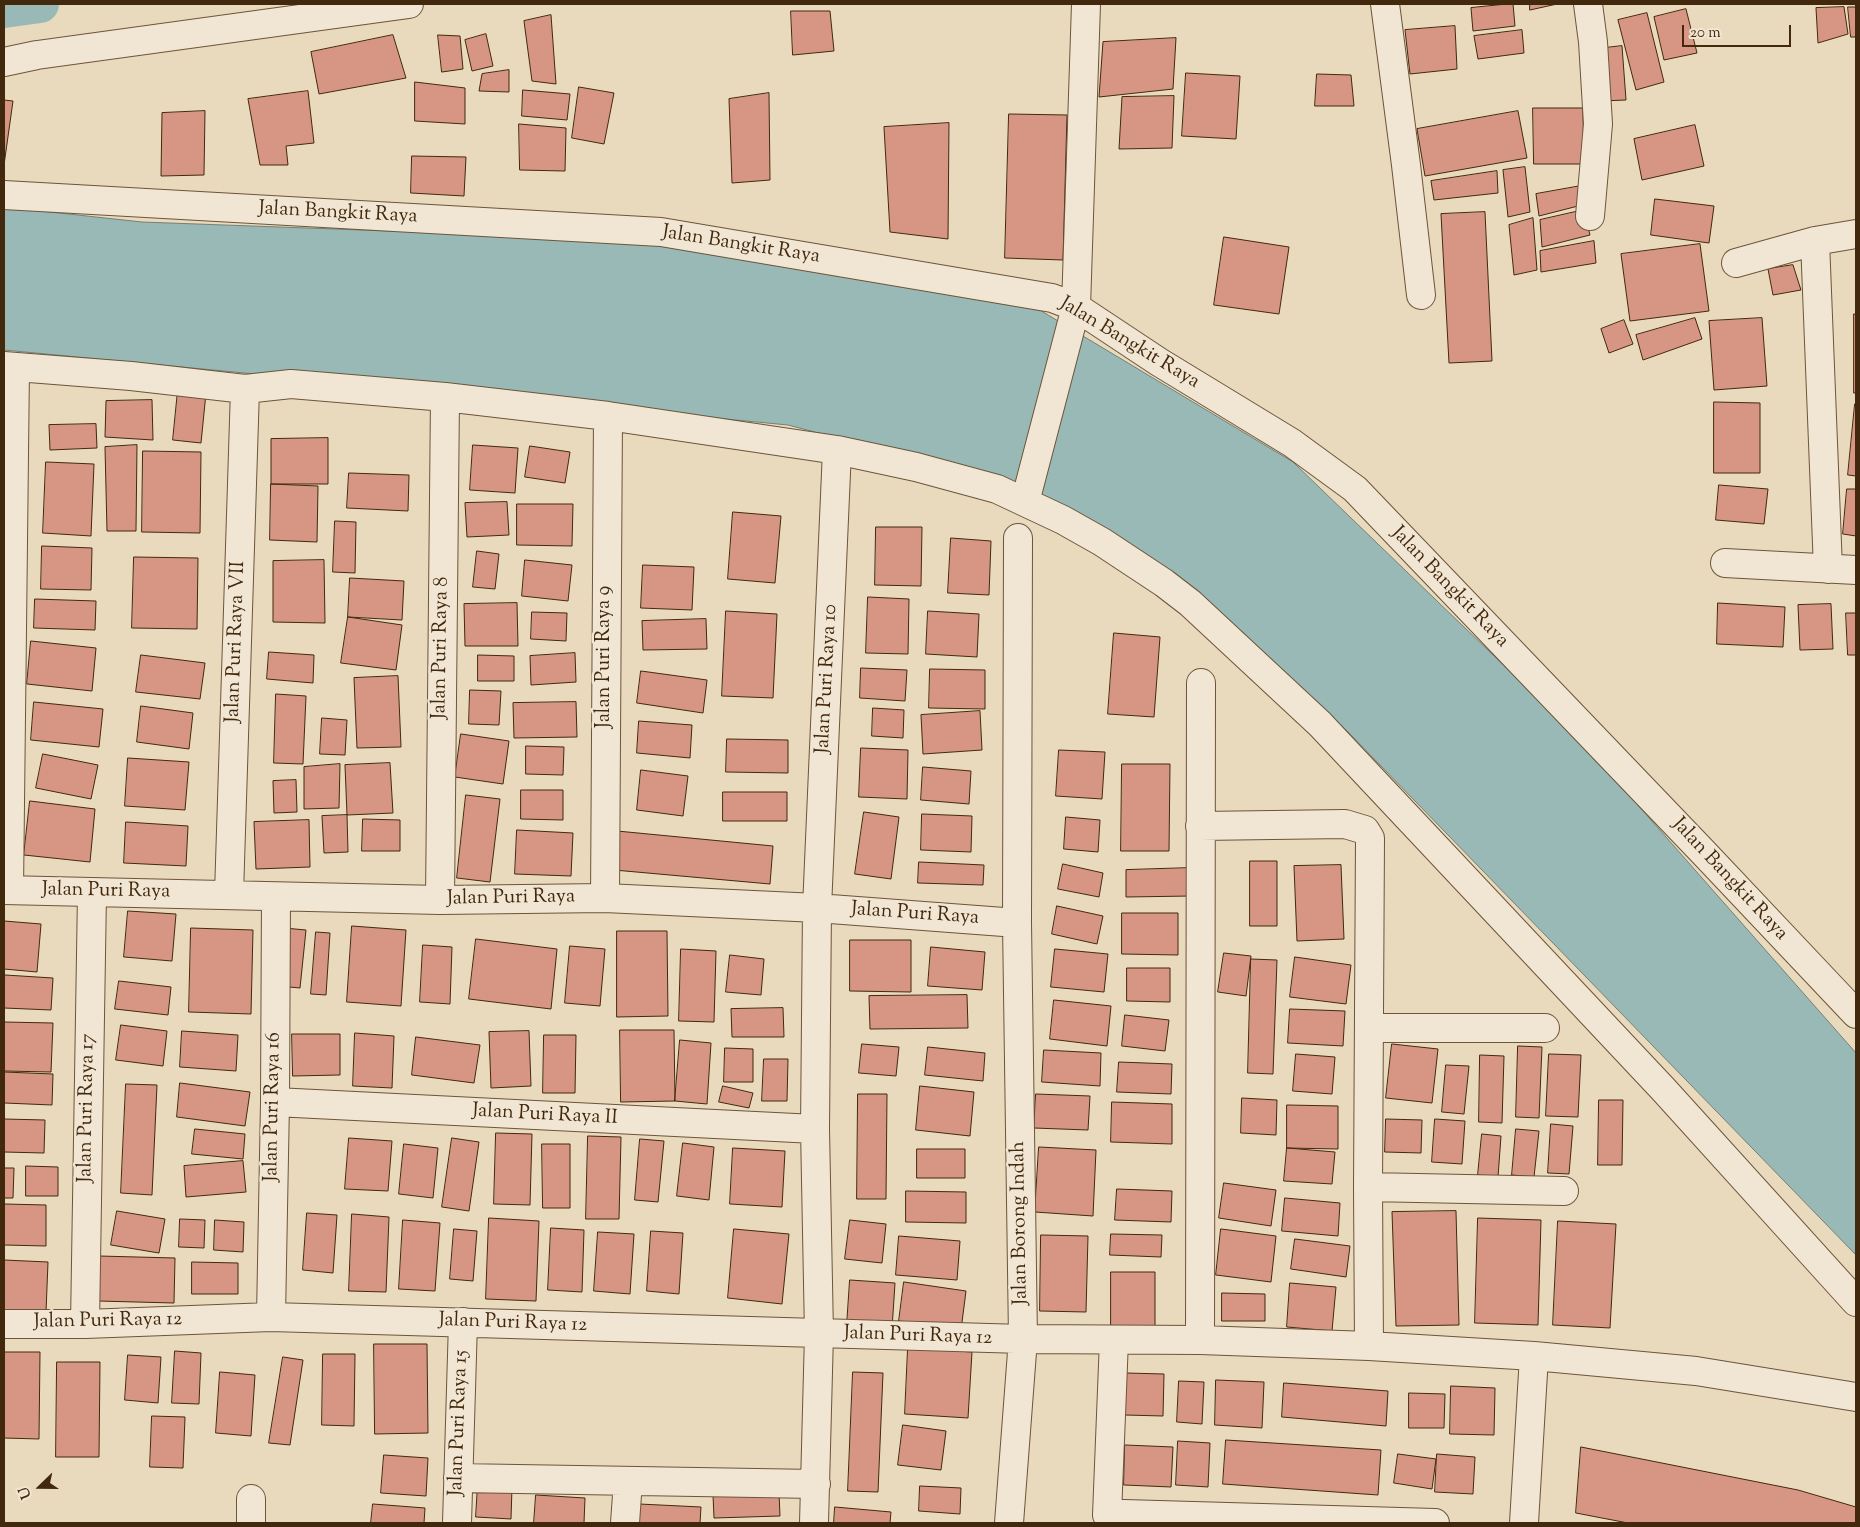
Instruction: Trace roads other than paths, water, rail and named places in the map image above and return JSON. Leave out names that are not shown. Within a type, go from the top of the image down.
[{"type":"street","points":[[4,62],[37,55],[409,4]]},
{"type":"street","points":[[1027,497],[1074,314],[1086,4]]},
{"type":"street","points":[[1385,4],[1421,295]]},
{"type":"street","points":[[1588,4],[1593,42],[1598,124],[1590,216]]},
{"type":"street","name":"Jalan Bangkit Raya","points":[[4,195],[661,232],[1052,298],[1074,314],[1292,443],[1354,490],[1710,859],[1856,1014]]},
{"type":"street","points":[[1736,263],[1815,241],[1856,234]]},
{"type":"street","points":[[1815,241],[1828,569]]},
{"type":"street","points":[[6,890],[10,366],[113,374],[245,389],[291,384],[445,397],[608,416],[838,450],[916,467],[1027,497],[1164,582],[1190,603],[1320,724],[1664,1090],[1856,1302]]},
{"type":"street","name":"Jalan Puri Raya VII","points":[[229,894],[245,389]]},
{"type":"street","name":"Jalan Puri Raya 8","points":[[440,900],[445,397]]},
{"type":"street","name":"Jalan Puri Raya 9","points":[[606,898],[608,416]]},
{"type":"street","name":"Jalan Puri Raya 10","points":[[814,1523],[819,1334],[815,1129],[818,908],[838,450]]},
{"type":"street","name":"Jalan Borong Indah","points":[[1009,1523],[1023,1339],[1017,922],[1018,538]]},
{"type":"street","points":[[1725,563],[1856,570]]},
{"type":"street","points":[[1200,1340],[1201,683]]},
{"type":"street","points":[[1200,826],[1345,824],[1365,830],[1370,838],[1369,1346]]},
{"type":"street","name":"Jalan Puri Raya","points":[[6,890],[440,900],[606,898],[818,908],[1017,922]]},
{"type":"street","name":"Jalan Puri Raya 17","points":[[85,1324],[92,893]]},
{"type":"street","name":"Jalan Puri Raya 16","points":[[271,1317],[276,897]]},
{"type":"street","points":[[1370,1028],[1546,1028]]},
{"type":"street","name":"Jalan Puri Raya II","points":[[275,1102],[815,1129]]},
{"type":"street","points":[[1368,1186],[1564,1191]]},
{"type":"street","name":"Jalan Puri Raya 12","points":[[4,1324],[85,1324],[271,1317],[819,1334],[1023,1339],[1200,1340],[1369,1346],[1534,1356],[1696,1371],[1856,1397]]},
{"type":"street","name":"Jalan Puri Raya 15","points":[[457,1523],[464,1322]]},
{"type":"street","points":[[1114,1340],[1106,1519],[1124,1514],[1435,1523]]},
{"type":"street","points":[[1524,1523],[1534,1356]]},
{"type":"street","points":[[458,1478],[816,1484]]},
{"type":"street","points":[[625,1523],[628,1481]]},
{"type":"water","points":[[4,207],[142,222],[801,246],[1033,306],[1293,462],[1578,737],[1856,1053],[1856,1255],[1346,730],[1092,505],[788,425],[4,350]]},
{"type":"waterway","points":[[4,9],[40,4]]},
{"type":"waterway","points":[[997,471],[1193,580]]}]
